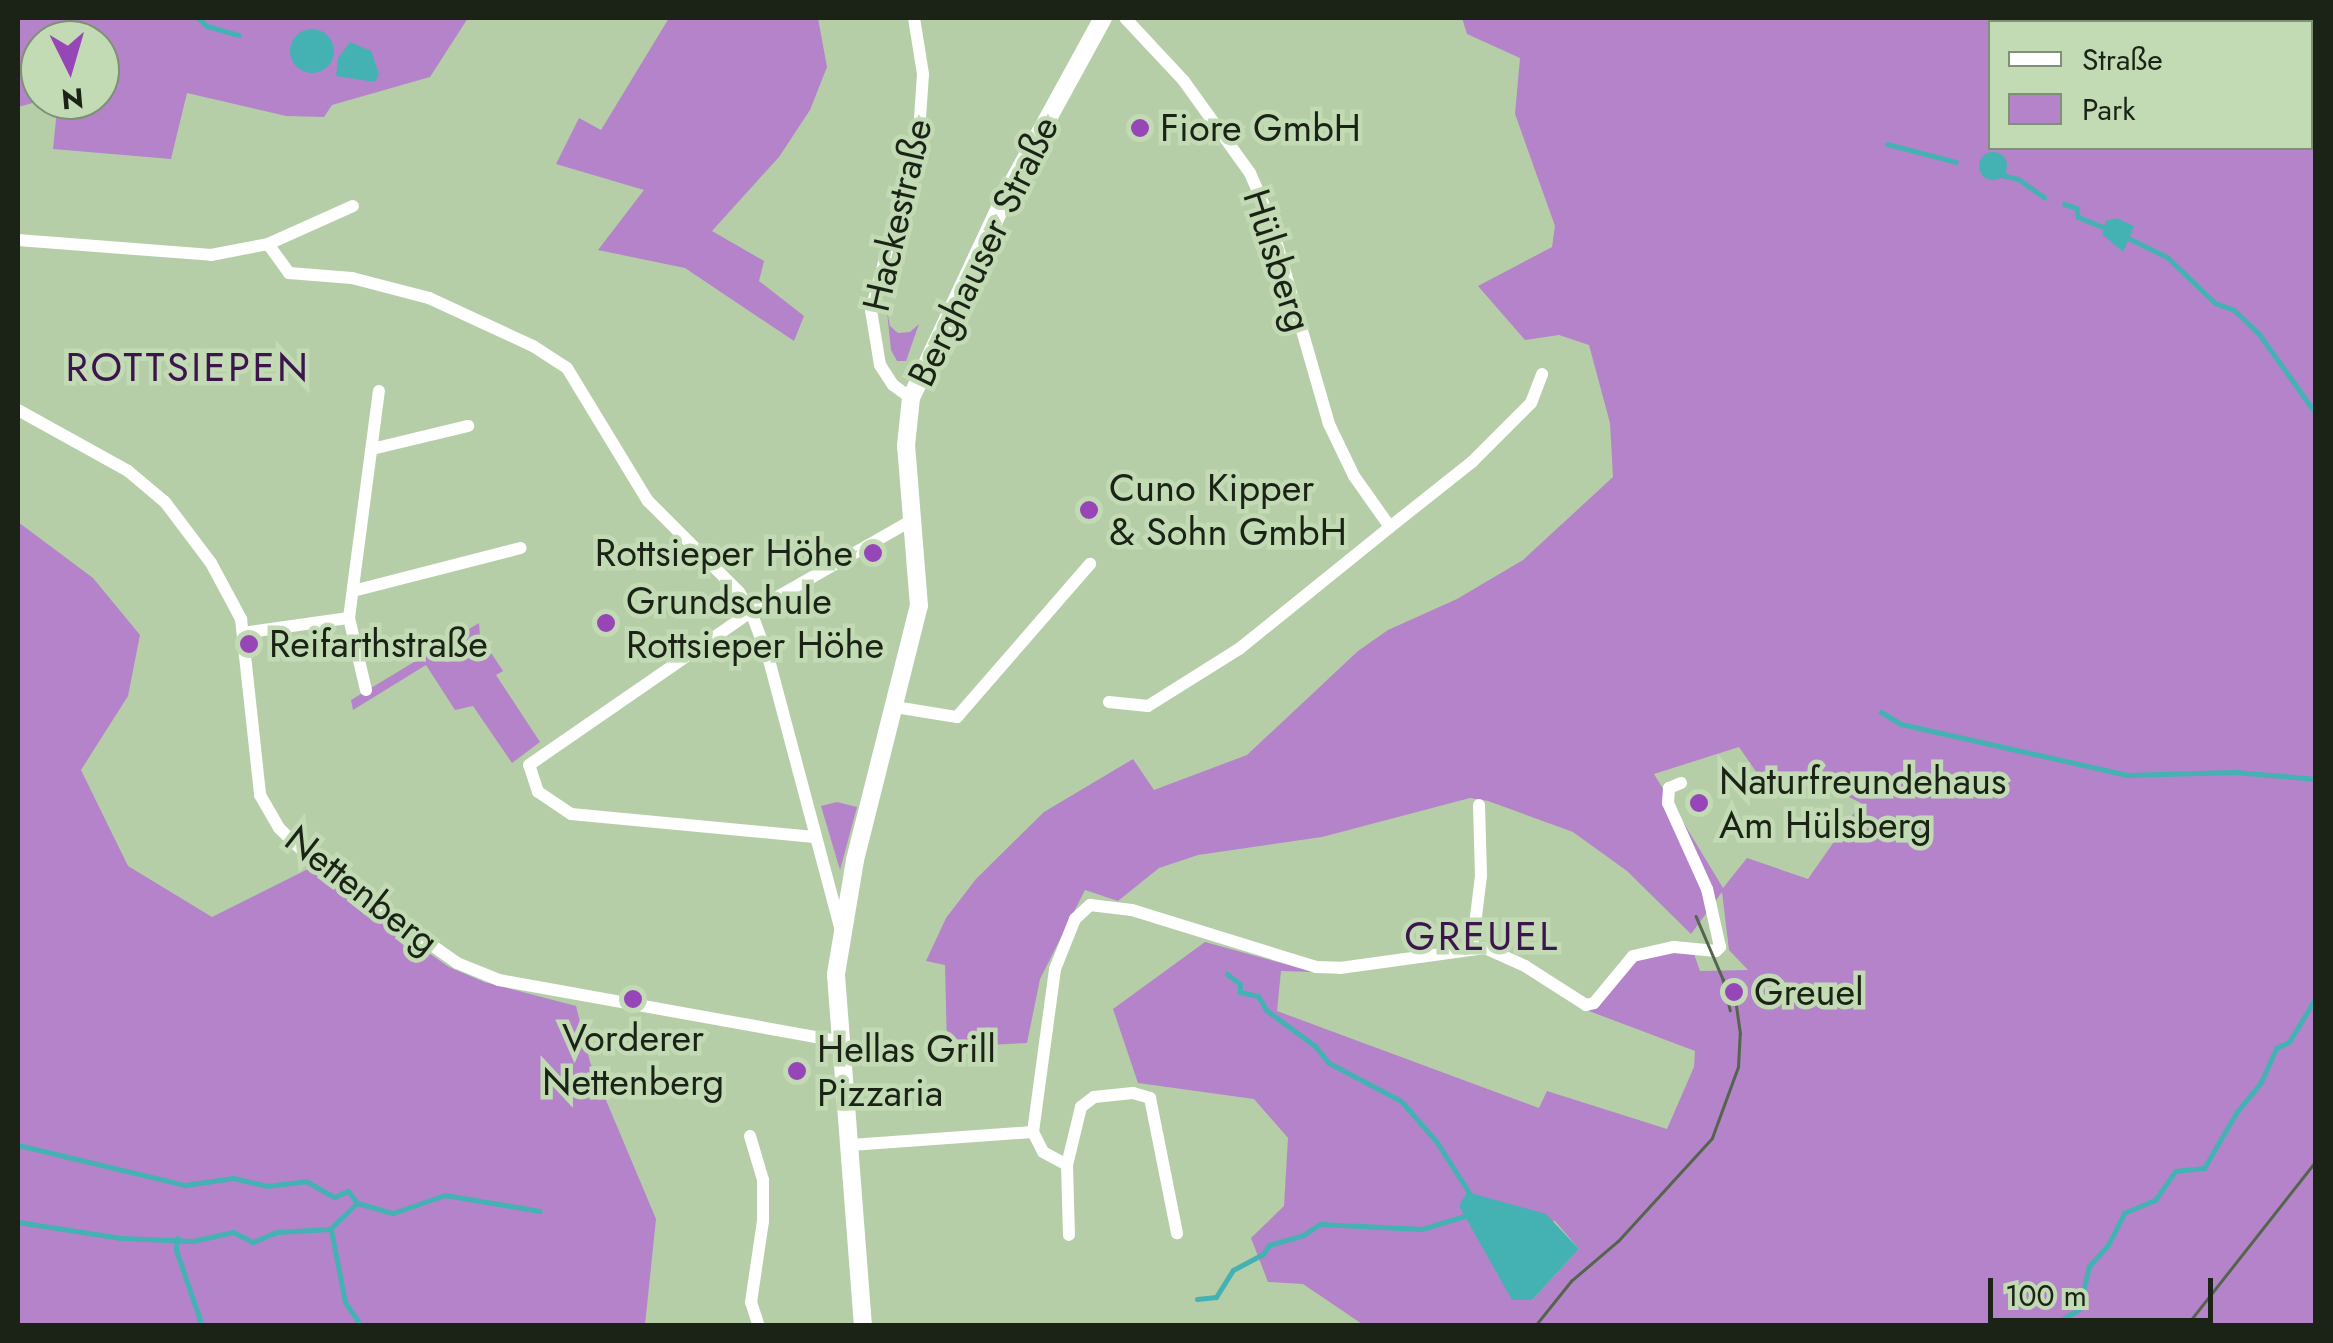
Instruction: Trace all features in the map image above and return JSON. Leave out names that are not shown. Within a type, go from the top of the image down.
[{"type":"street","name":"Hackestraße","points":[[912,398],[892,385],[880,365],[871,310],[920,133],[923,74],[914,18]]},
{"type":"street","name":"Berghauser Straße","points":[[862,1326],[836,990],[854,860],[919,606],[906,446],[912,398],[1014,179],[1102,18]]},
{"type":"street","name":"Hülsberg","points":[[1124,18],[1184,80],[1250,173],[1270,219],[1329,424],[1354,476],[1390,527]]},
{"type":"street","points":[[18,240],[211,255],[268,244],[353,206]]},
{"type":"street","points":[[268,244],[289,274],[337,276],[398,288],[489,324],[551,355],[567,368],[648,501],[740,592],[751,612],[769,660],[842,932]]},
{"type":"street","points":[[1109,702],[1148,706],[1239,648],[1472,462],[1530,403],[1542,374]]},
{"type":"street","points":[[366,690],[349,618],[379,391]]},
{"type":"street","name":"Nettenberg","points":[[18,410],[128,472],[165,502],[228,590],[243,633],[256,783],[280,829],[314,862],[456,962],[515,985],[842,1042]]},
{"type":"street","points":[[372,450],[468,426]]},
{"type":"street","points":[[814,838],[571,814],[549,802],[532,780],[529,766],[751,612],[914,519]]},
{"type":"street","points":[[353,591],[521,548]]},
{"type":"street","points":[[896,707],[957,717],[1090,564]]},
{"type":"street","points":[[243,633],[349,618]]},
{"type":"street","points":[[1067,1166],[1043,1152],[1033,1132],[1054,969],[1075,919],[1086,907],[1103,904],[1132,910],[1307,964],[1340,968],[1472,949],[1496,950],[1586,1004],[1594,1003],[1633,956],[1674,947],[1716,952],[1720,947],[1707,889],[1668,803],[1670,788],[1681,783]]},
{"type":"street","points":[[1472,949],[1481,876],[1479,805]]},
{"type":"street","points":[[1069,1235],[1067,1166],[1080,1107],[1094,1097],[1133,1092],[1150,1098],[1178,1233]]},
{"type":"street","points":[[851,1145],[1033,1132]]},
{"type":"street","points":[[750,1136],[763,1180],[764,1211],[751,1302],[759,1326]]},
{"type":"green space","points":[[18,18],[468,18],[430,77],[332,105],[324,117],[286,116],[187,93],[171,159],[53,149],[56,120],[120,120],[120,20],[20,20],[18,107]]},
{"type":"green space","points":[[669,18],[818,18],[827,67],[810,110],[779,157],[712,231],[764,261],[759,281],[804,316],[794,341],[685,268],[598,250],[644,190],[556,164],[579,118],[601,130]]},
{"type":"green space","points":[[1462,18],[2315,18],[2315,1325],[1365,1326],[1303,1284],[1268,1282],[1251,1238],[1284,1206],[1288,1138],[1254,1099],[1138,1083],[1113,1009],[1205,942],[1314,972],[1281,971],[1277,1011],[1539,1108],[1547,1091],[1667,1129],[1694,1067],[1695,1051],[1589,1011],[1637,960],[1677,952],[1694,954],[1700,971],[1748,970],[1729,950],[1722,892],[1691,934],[1627,871],[1573,832],[1488,801],[1470,798],[1322,837],[1198,855],[1159,868],[1118,901],[1085,890],[1040,979],[1027,1043],[947,1047],[945,965],[926,961],[946,918],[976,879],[1044,812],[1133,759],[1154,790],[1247,755],[1358,651],[1388,630],[1457,599],[1523,560],[1613,477],[1610,423],[1589,345],[1559,335],[1525,340],[1478,286],[1552,247],[1555,226],[1515,114],[1520,58],[1467,34]],"holes":[[[1739,747],[1757,773],[1801,773],[1861,803],[1808,879],[1747,858],[1723,888],[1654,774]],[[1554,1220],[1579,1249],[1532,1300]]]},
{"type":"green space","points":[[887,311],[890,326],[898,333],[910,332],[919,324],[906,361],[897,361],[891,350]]},
{"type":"green space","points":[[18,522],[93,578],[140,635],[128,696],[81,770],[128,866],[212,917],[308,869],[449,967],[484,982],[576,1006],[590,1062],[656,1219],[645,1325],[18,1325]]},
{"type":"green space","points":[[479,623],[480,636],[503,671],[496,675],[540,742],[512,763],[473,706],[455,710],[426,665],[353,710],[351,700]]},
{"type":"green space","points":[[837,802],[857,807],[840,870],[821,806]]},
{"type":"water","points":[[312,29],[327,36],[334,51],[327,66],[312,73],[297,66],[290,51],[297,36]]},
{"type":"water","points":[[350,42],[371,51],[379,74],[375,82],[336,76],[338,58]]},
{"type":"water","points":[[1993,152],[2003,156],[2007,166],[2003,176],[1993,180],[1983,176],[1979,166],[1983,156]]},
{"type":"water","points":[[2116,218],[2134,226],[2123,252],[2102,234],[2106,221]]},
{"type":"water","points":[[1467,1192],[1546,1214],[1579,1249],[1532,1300],[1512,1300],[1459,1206]]},
{"type":"waterway","points":[[198,18],[207,26],[239,35]]},
{"type":"waterway","points":[[1887,144],[1956,162]]},
{"type":"waterway","points":[[2002,175],[2018,179],[2044,197]]},
{"type":"waterway","points":[[2064,204],[2076,208],[2078,217],[2107,229]]},
{"type":"waterway","points":[[2126,237],[2167,257],[2215,303],[2234,310],[2259,334],[2316,414]]},
{"type":"waterway","points":[[1881,712],[1901,724],[2127,775],[2235,772],[2316,779]]},
{"type":"waterway","points":[[1227,974],[1240,984],[1240,992],[1258,996],[1266,1010],[1315,1046],[1329,1063],[1401,1101],[1436,1141],[1470,1194]]},
{"type":"waterway","points":[[2051,1326],[2079,1309],[2089,1266],[2108,1245],[2124,1213],[2155,1200],[2175,1171],[2204,1168],[2236,1113],[2261,1082],[2276,1048],[2289,1042],[2316,997]]},
{"type":"waterway","points":[[18,1145],[185,1185],[233,1178],[267,1186],[306,1181],[334,1197],[348,1191],[357,1203]]},
{"type":"waterway","points":[[18,1222],[121,1238],[193,1241],[233,1232],[253,1242],[277,1232],[330,1229],[357,1203],[393,1213],[445,1195],[540,1211]]},
{"type":"waterway","points":[[1197,1299],[1216,1297],[1233,1270],[1263,1254],[1269,1245],[1303,1235],[1320,1224],[1422,1229],[1471,1214]]},
{"type":"waterway","points":[[331,1230],[345,1302],[361,1326]]},
{"type":"waterway","points":[[177,1238],[176,1250],[202,1326]]},
{"type":"tram line","points":[[1696,916],[1723,979],[1730,1010]]},
{"type":"tram line","points":[[1535,1326],[1571,1281],[1618,1241],[1712,1138],[1738,1067],[1740,1034],[1734,992]]},
{"type":"tram line","points":[[2186,1326],[2316,1161]]},
{"type":"place","name":"Fiore GmbH","points":[[1140,128]]},
{"type":"place","name":"Cuno Kipper & Sohn GmbH","points":[[1089,510]]},
{"type":"place","name":"Rottsieper Höhe","points":[[873,553]]},
{"type":"place","name":"Grundschule Rottsieper Höhe","points":[[606,623]]},
{"type":"place","name":"Reifarthstraße","points":[[249,644]]},
{"type":"place","name":"Naturfreundehaus Am Hülsberg","points":[[1699,803]]},
{"type":"place","name":"Greuel","points":[[1734,992]]},
{"type":"place","name":"Vorderer Nettenberg","points":[[633,999]]},
{"type":"place","name":"Hellas Grill Pizzaria","points":[[797,1071]]},
{"type":"district","name":"ROTTSIEPEN","points":[[188,367]]},
{"type":"district","name":"GREUEL","points":[[1482,936]]}]
